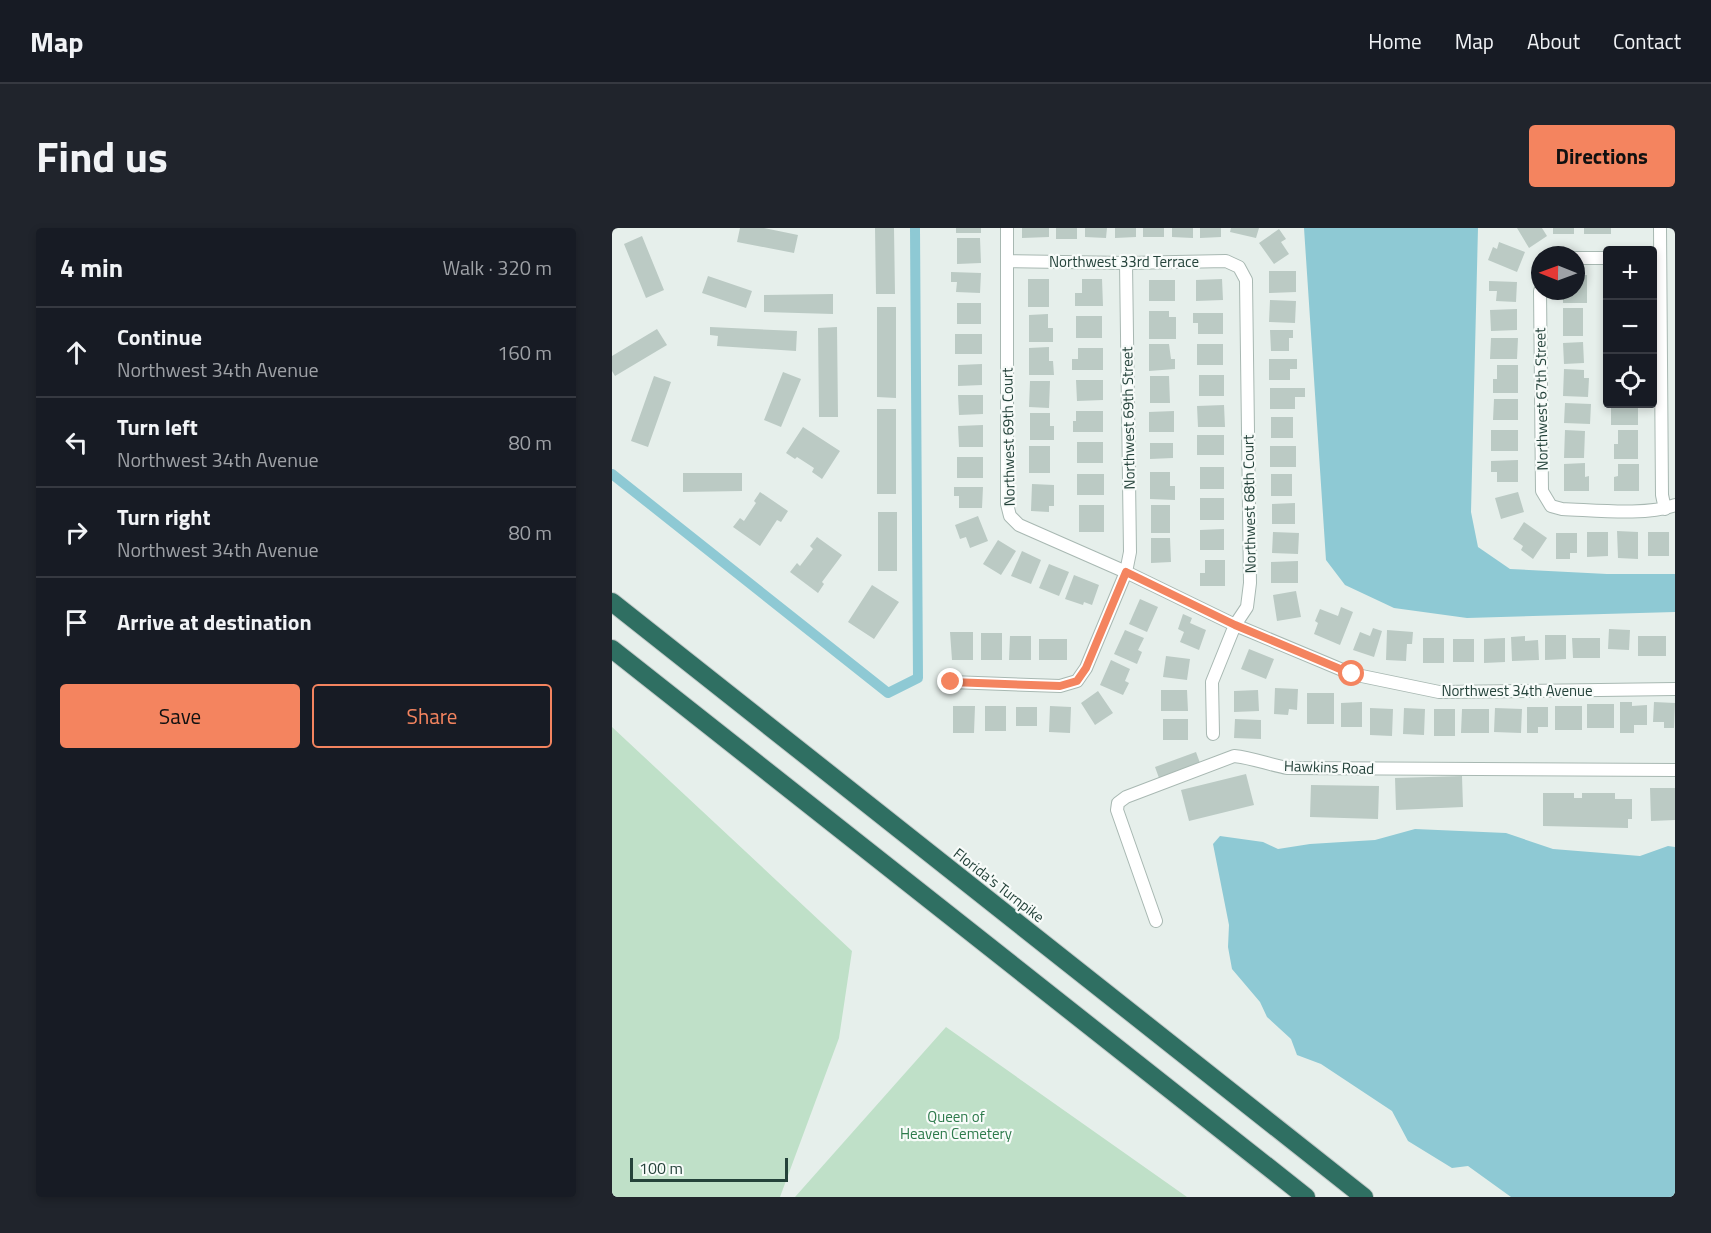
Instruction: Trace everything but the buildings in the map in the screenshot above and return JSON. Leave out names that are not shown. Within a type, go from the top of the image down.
[{"type":"highway","name":"Florida's Turnpike","points":[[612,602],[1364,1197]]},
{"type":"highway","points":[[612,649],[1306,1197]]},
{"type":"street","name":"Northwest 69th Court","points":[[1007,228],[1007,504],[1010,516],[1019,525],[1126,572]]},
{"type":"street","points":[[1660,228],[1657,258],[1662,495],[1670,507]]},
{"type":"street","points":[[1585,258],[1603,258]]},
{"type":"street","name":"Northwest 33rd Terrace","points":[[1008,261],[1126,263],[1226,261],[1239,267]]},
{"type":"street","name":"Northwest 69th Street","points":[[1126,263],[1130,552],[1126,572]]},
{"type":"street","name":"Northwest 68th Court","points":[[1213,734],[1212,682],[1235,625],[1247,607],[1250,584],[1246,280],[1239,267]]},
{"type":"street","name":"Northwest 67th Street","points":[[1540,300],[1542,491],[1551,506],[1563,509],[1670,507]]},
{"type":"street","points":[[951,682],[1060,686],[1077,681],[1086,668],[1126,572]]},
{"type":"street","name":"Northwest 34th Avenue","points":[[1126,572],[1235,625],[1352,674],[1439,692],[1675,689]]},
{"type":"street","name":"Hawkins Road","points":[[1156,921],[1117,810],[1118,803],[1126,797],[1234,756],[1250,757],[1266,764],[1288,768],[1675,770]]},
{"type":"green space","points":[[612,727],[852,951],[839,1038],[780,1197],[612,1197]]},
{"type":"green space","name":"Queen of Heaven Cemetery","points":[[946,1027],[1187,1197],[795,1197]]},
{"type":"water","points":[[1304,228],[1478,228],[1471,512],[1478,547],[1510,569],[1607,574],[1675,574],[1675,612],[1467,618],[1394,608],[1345,585],[1326,560]]},
{"type":"water","points":[[1415,829],[1506,833],[1553,849],[1640,856],[1668,846],[1675,847],[1675,1197],[1511,1197],[1468,1166],[1452,1168],[1408,1141],[1392,1111],[1321,1064],[1297,1055],[1291,1039],[1267,1017],[1260,1002],[1232,969],[1228,947],[1229,925],[1213,844],[1220,836],[1263,842],[1278,849],[1310,844],[1375,840]]},
{"type":"waterway","points":[[612,474],[888,693],[918,678],[915,228]]},
{"type":"route","points":[[951,682],[1060,686],[1077,681],[1086,668],[1126,572],[1235,625],[1352,674]]}]
